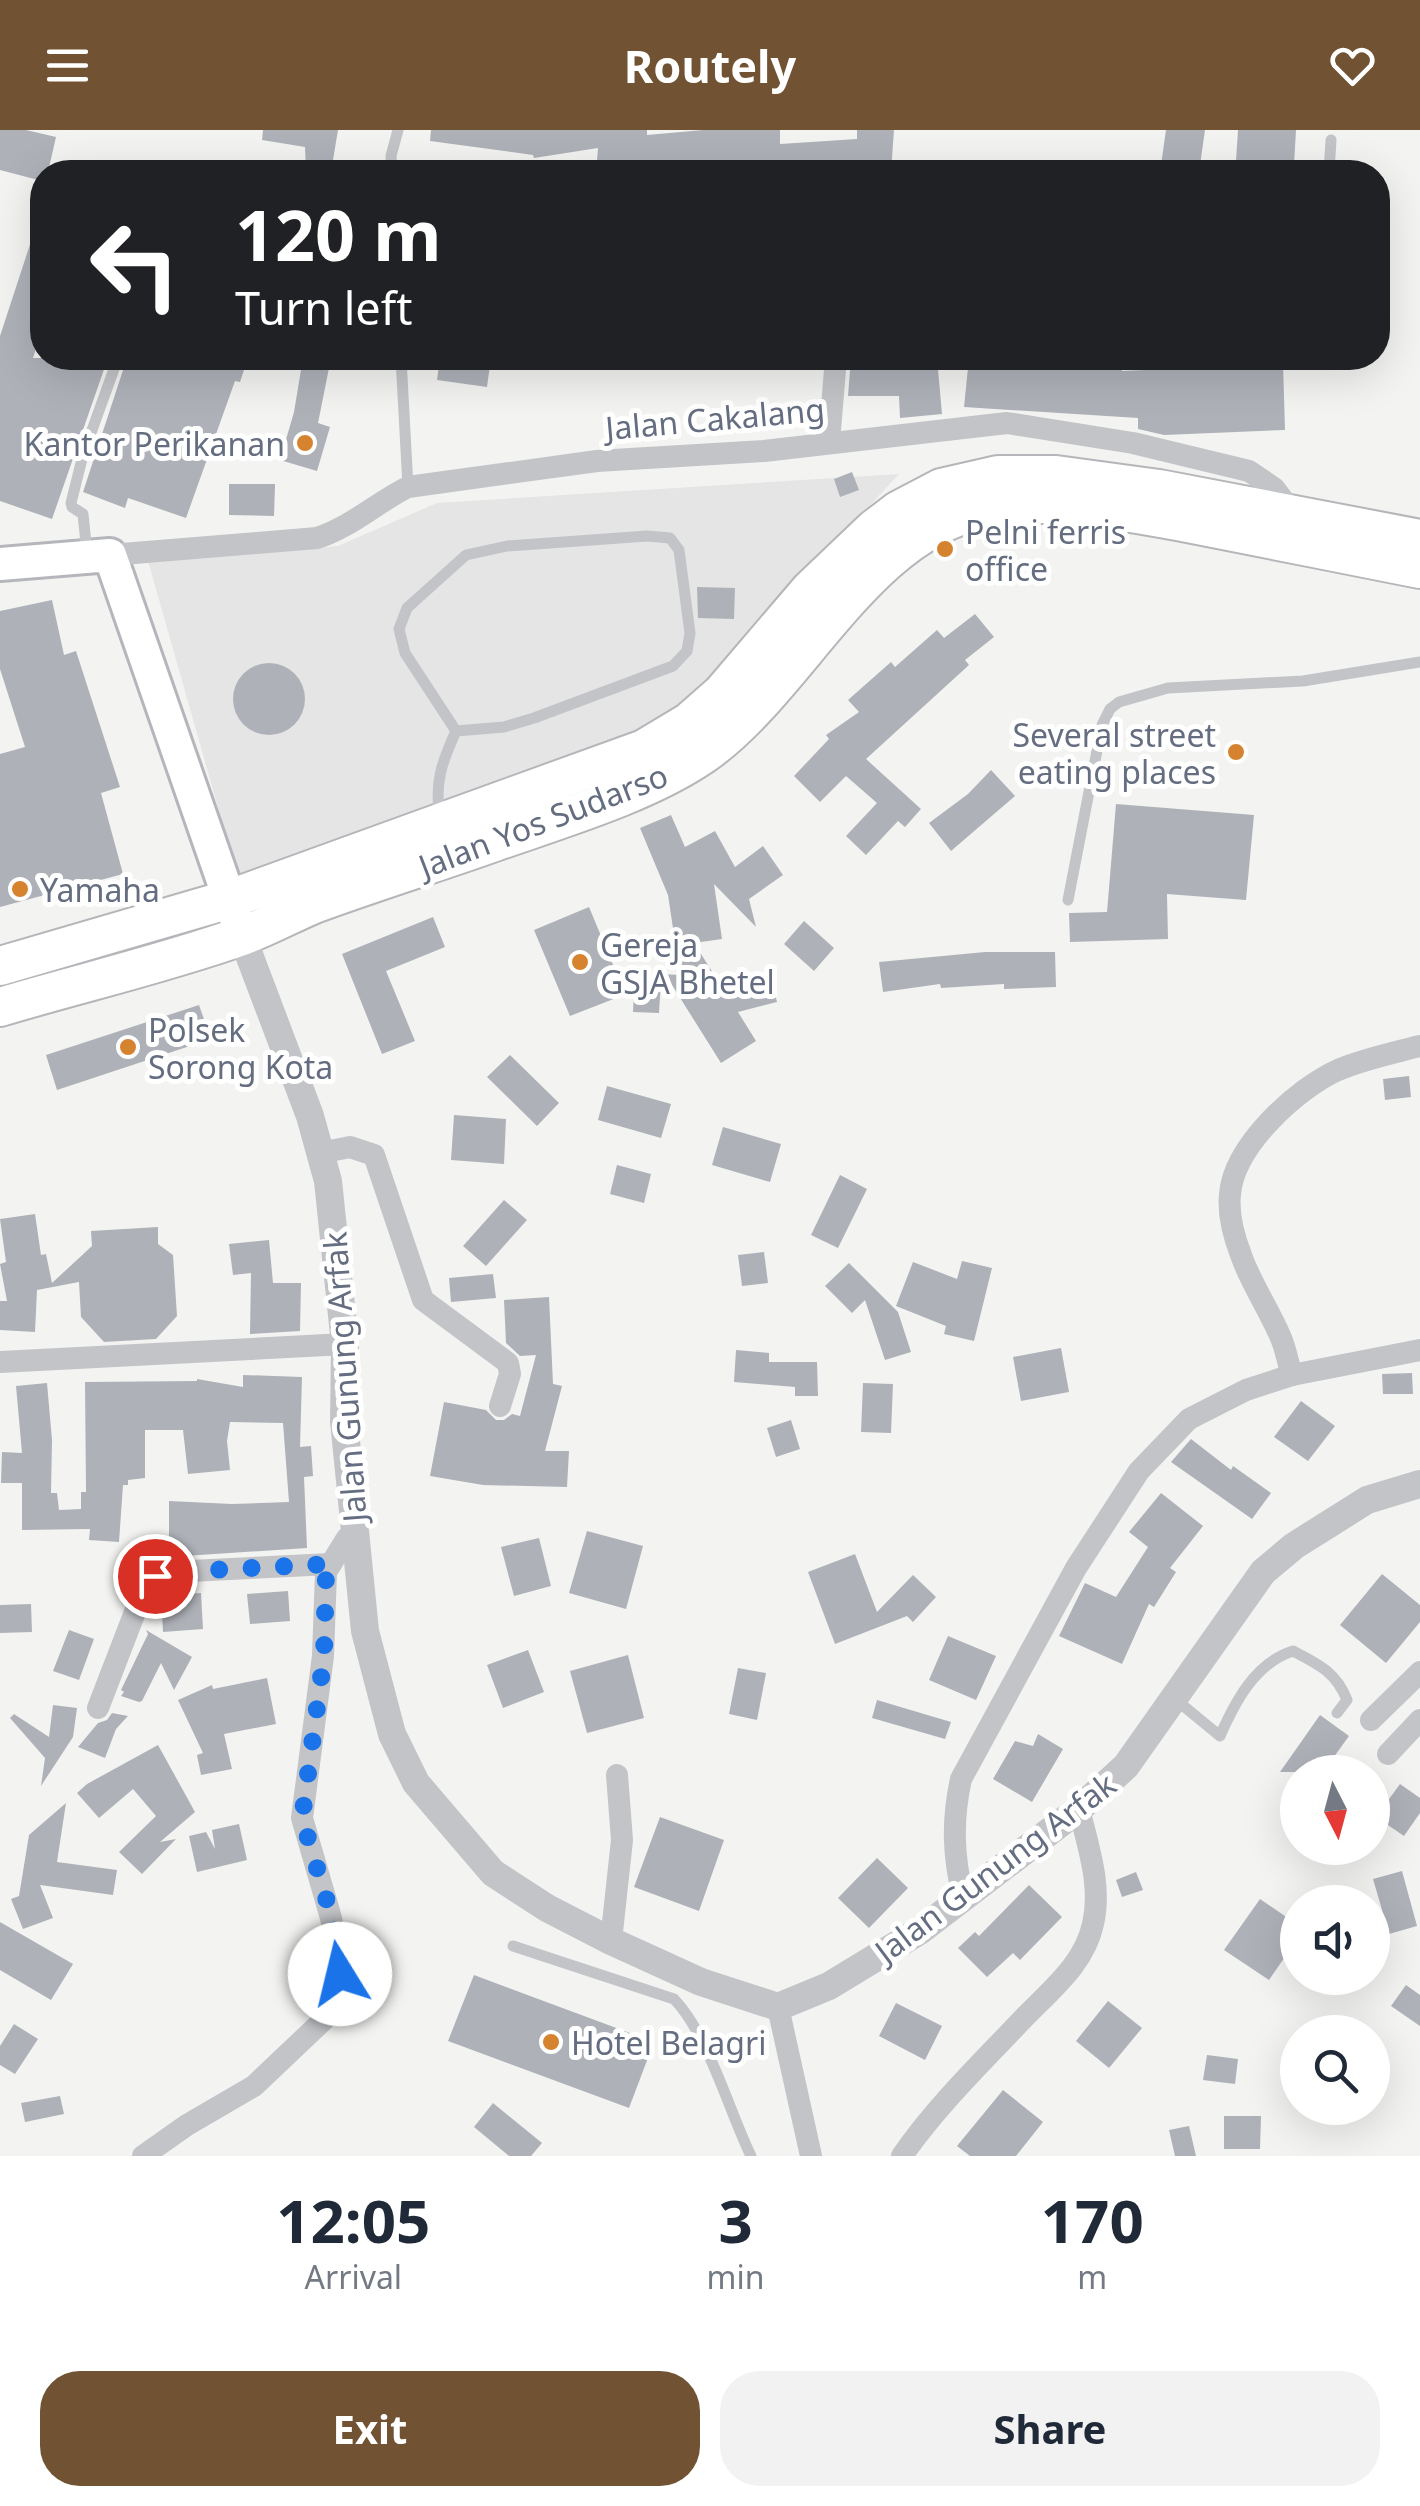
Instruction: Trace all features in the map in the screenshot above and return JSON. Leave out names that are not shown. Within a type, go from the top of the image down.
[{"type":"highway","name":"Jalan Yos Sudarso","points":[[0,966],[230,900],[644,749],[689,722],[722,693],[810,590],[862,542],[899,510],[941,488],[998,475],[1056,475],[1159,488],[1420,569]]},
{"type":"highway","name":"Jalan Yos Sudarso","points":[[0,1008],[242,936],[313,905],[592,807],[652,781],[704,754],[747,715],[847,598],[876,572],[909,545],[951,520],[981,510],[1044,502],[1420,539]]},
{"type":"main road","points":[[0,564],[99,556]]},
{"type":"main road","name":"Jalan Gunung Arfak","points":[[99,556],[242,936]]},
{"type":"street","points":[[829,442],[835,370]]},
{"type":"street","name":"Jalan Cakalang","points":[[99,556],[317,538],[341,530],[408,487],[597,461],[764,451],[1007,422],[1134,443],[1249,471],[1274,488],[1284,501],[1287,528]]},
{"type":"street","name":"Jalan Gunung Arfak","points":[[242,936],[285,1046],[328,1181],[345,1344],[344,1421],[354,1532],[366,1631],[392,1734],[416,1783],[493,1873],[547,1908],[611,1941],[700,1982],[778,2007],[829,1986],[921,1930],[1080,1810],[1126,1766],[1263,1572],[1294,1546],[1350,1510],[1398,1488],[1420,1484]]},
{"type":"street","points":[[1292,1375],[1282,1338],[1255,1291],[1240,1252],[1231,1216],[1230,1192],[1242,1156],[1266,1125],[1312,1086],[1337,1071],[1420,1046]]},
{"type":"street","points":[[320,1153],[350,1147],[374,1156],[423,1300],[508,1363],[510,1374],[500,1406]]},
{"type":"street","points":[[0,1362],[345,1344]]},
{"type":"street","points":[[963,1896],[954,1857],[960,1779],[1076,1568],[1139,1470],[1189,1419],[1246,1390],[1292,1375],[1420,1350]]},
{"type":"street","points":[[143,2156],[254,2086],[332,2012],[340,1974],[332,1918],[302,1818],[324,1656],[326,1572],[354,1532]]},
{"type":"street","points":[[98,1708],[145,1586],[155,1576],[331,1564]]},
{"type":"street","points":[[1371,1720],[1420,1672]]},
{"type":"street","points":[[1388,1754],[1420,1720]]},
{"type":"street","points":[[611,1941],[622,1840],[617,1775]]},
{"type":"street","points":[[902,2156],[1070,1970],[1088,1944],[1096,1890],[1080,1810]]},
{"type":"street","points":[[778,2007],[811,2156]]},
{"type":"lane","points":[[392,160],[398,130]]},
{"type":"lane","points":[[1330,160],[1331,140]]},
{"type":"lane","points":[[99,556],[82,512],[72,507],[72,502],[114,370]]},
{"type":"lane","points":[[402,370],[408,487]]},
{"type":"lane","points":[[647,536],[670,538],[679,550],[690,634],[687,651],[674,666],[504,727],[456,731],[405,653],[399,629],[407,608],[440,576],[466,555],[507,546],[647,536]]},
{"type":"lane","points":[[1068,900],[1102,724],[1119,702],[1168,688],[1303,681],[1420,662]]},
{"type":"lane","points":[[441,824],[436,794],[439,769],[456,731]]},
{"type":"lane","points":[[1174,1699],[1220,1736],[1230,1713],[1259,1671],[1272,1658],[1293,1651],[1330,1671],[1341,1685],[1346,1700],[1337,1713]]},
{"type":"lane","points":[[513,1946],[674,1999],[683,2008],[713,2067],[751,2156]]},
{"type":"shaded area","points":[[899,474],[657,735],[242,892],[148,561],[338,546],[437,503]]},
{"type":"building","points":[[0,130],[26,130],[56,137],[51,160],[30,160],[30,178],[0,170]]},
{"type":"building","points":[[263,130],[338,130],[333,160],[306,160],[305,147],[262,140]]},
{"type":"building","points":[[431,130],[647,130],[647,135],[780,130],[780,144],[857,139],[857,130],[894,130],[892,160],[597,160],[598,148],[534,158],[430,141]]},
{"type":"building","points":[[1166,130],[1205,130],[1201,160],[1162,160]]},
{"type":"building","points":[[1238,130],[1296,130],[1294,160],[1236,160]]},
{"type":"building","points":[[30,244],[30,370],[104,370],[52,519],[0,501],[0,336]]},
{"type":"building","points":[[123,370],[244,370],[240,382],[235,381],[186,518],[128,498],[125,508],[83,492]]},
{"type":"building","points":[[301,370],[329,370],[318,423],[330,427],[317,471],[280,460]]},
{"type":"building","points":[[438,370],[489,370],[487,387],[437,380]]},
{"type":"building","points":[[850,370],[938,370],[942,414],[900,418],[899,396],[848,396]]},
{"type":"building","points":[[968,370],[1283,370],[1285,430],[1164,435],[1138,429],[1138,418],[964,407]]},
{"type":"building","points":[[852,472],[859,490],[840,497],[834,479]]},
{"type":"building","points":[[229,484],[275,484],[274,516],[229,515]]},
{"type":"building","points":[[697,587],[735,588],[734,619],[698,618]]},
{"type":"building","points":[[52,600],[64,655],[76,651],[120,787],[101,793],[123,874],[0,907],[0,754],[25,747],[0,669],[0,611]]},
{"type":"building","points":[[975,614],[994,637],[965,660],[969,665],[866,759],[921,809],[905,827],[898,821],[866,855],[846,836],[877,803],[846,776],[820,802],[794,776],[829,739],[826,735],[859,712],[848,700],[891,662],[895,667],[937,630],[944,638]]},
{"type":"building","points":[[269,663],[294,674],[305,699],[294,724],[269,735],[244,724],[233,699],[244,674]]},
{"type":"building","points":[[991,770],[1015,796],[951,851],[929,823],[968,794]]},
{"type":"building","points":[[1116,804],[1254,815],[1246,900],[1167,894],[1168,939],[1070,942],[1069,913],[1107,912]]},
{"type":"building","points":[[671,815],[685,847],[715,831],[735,867],[763,846],[783,875],[749,899],[756,927],[714,884],[722,939],[694,943],[722,987],[770,974],[777,1002],[738,1012],[756,1041],[721,1063],[667,977],[661,980],[659,1013],[633,1012],[634,991],[570,1016],[534,930],[589,907],[616,972],[680,975],[668,895],[640,828]]},
{"type":"building","points":[[433,917],[445,947],[386,971],[415,1041],[382,1054],[342,954]]},
{"type":"building","points":[[804,921],[834,948],[814,971],[784,944]]},
{"type":"building","points":[[985,952],[1055,952],[1056,987],[1004,989],[1004,984],[941,988],[940,984],[883,992],[879,962]]},
{"type":"building","name":"Polsek Sorong Kota","points":[[199,1005],[211,1039],[57,1090],[46,1055]]},
{"type":"building","points":[[510,1055],[559,1103],[537,1126],[487,1077]]},
{"type":"building","points":[[1409,1076],[1411,1097],[1385,1100],[1383,1079]]},
{"type":"building","points":[[607,1086],[671,1104],[661,1138],[598,1120]]},
{"type":"building","points":[[454,1115],[506,1119],[504,1164],[451,1160]]},
{"type":"building","points":[[723,1127],[781,1144],[770,1182],[712,1165]]},
{"type":"building","points":[[617,1165],[651,1174],[644,1203],[610,1194]]},
{"type":"building","points":[[840,1175],[867,1189],[838,1248],[811,1235]]},
{"type":"building","points":[[504,1200],[527,1220],[486,1266],[463,1246]]},
{"type":"building","points":[[35,1214],[41,1255],[46,1254],[52,1283],[92,1246],[91,1231],[158,1227],[158,1244],[173,1255],[177,1316],[156,1339],[104,1342],[81,1317],[79,1282],[37,1290],[35,1332],[0,1330],[0,1301],[7,1301],[0,1264],[6,1262],[0,1219]]},
{"type":"building","points":[[269,1240],[273,1283],[301,1283],[300,1331],[250,1334],[251,1273],[233,1275],[229,1244]]},
{"type":"building","points":[[764,1252],[768,1283],[742,1286],[738,1255]]},
{"type":"building","points":[[962,1261],[992,1268],[974,1341],[944,1334],[946,1326],[896,1306],[913,1262],[957,1279]]},
{"type":"building","points":[[849,1263],[898,1312],[911,1352],[885,1360],[865,1300],[852,1313],[825,1286]]},
{"type":"building","points":[[493,1274],[496,1298],[451,1302],[449,1278]]},
{"type":"building","points":[[549,1297],[553,1384],[562,1386],[545,1451],[569,1451],[567,1487],[483,1485],[430,1476],[444,1402],[486,1410],[496,1420],[512,1414],[520,1416],[536,1355],[520,1356],[506,1343],[504,1300]]},
{"type":"building","points":[[1061,1348],[1069,1392],[1021,1401],[1013,1357]]},
{"type":"building","points":[[736,1350],[769,1353],[769,1362],[817,1362],[818,1396],[795,1396],[795,1387],[734,1382]]},
{"type":"building","points":[[1412,1373],[1413,1394],[1383,1394],[1382,1374]]},
{"type":"building","points":[[243,1375],[302,1377],[300,1447],[311,1446],[313,1476],[304,1477],[307,1548],[169,1557],[169,1501],[289,1502],[283,1423],[230,1422],[230,1470],[188,1474],[183,1430],[145,1430],[145,1478],[128,1480],[128,1485],[123,1485],[119,1542],[89,1540],[90,1529],[22,1530],[22,1483],[1,1483],[2,1452],[22,1453],[16,1386],[47,1383],[51,1493],[57,1493],[59,1510],[81,1509],[81,1492],[86,1492],[85,1382],[197,1379],[243,1387]]},
{"type":"building","points":[[863,1383],[893,1384],[891,1433],[861,1432]]},
{"type":"building","points":[[1301,1401],[1335,1426],[1308,1461],[1274,1437]]},
{"type":"building","points":[[791,1420],[800,1449],[776,1457],[767,1428]]},
{"type":"building","points":[[1191,1439],[1231,1470],[1233,1466],[1271,1493],[1252,1519],[1171,1462]]},
{"type":"building","points":[[1161,1493],[1203,1526],[1170,1568],[1176,1572],[1154,1607],[1149,1604],[1122,1664],[1059,1636],[1085,1583],[1116,1597],[1148,1547],[1129,1532]]},
{"type":"building","points":[[587,1531],[643,1546],[626,1609],[569,1593]]},
{"type":"building","points":[[539,1538],[551,1586],[514,1596],[501,1547]]},
{"type":"building","points":[[855,1554],[877,1612],[913,1575],[936,1597],[913,1622],[907,1616],[835,1644],[808,1572]]},
{"type":"building","points":[[1382,1574],[1420,1605],[1420,1622],[1386,1663],[1340,1625]]},
{"type":"building","points":[[288,1591],[290,1621],[250,1624],[247,1594]]},
{"type":"building","points":[[201,1593],[203,1629],[163,1632],[161,1595]]},
{"type":"building","points":[[31,1604],[32,1632],[0,1633],[0,1605]]},
{"type":"building","points":[[69,1630],[94,1639],[79,1680],[53,1671]]},
{"type":"building","points":[[146,1630],[192,1657],[174,1690],[161,1663],[139,1702],[121,1696],[121,1690],[148,1634]]},
{"type":"building","points":[[948,1636],[996,1656],[976,1700],[929,1680]]},
{"type":"building","points":[[528,1650],[544,1692],[503,1708],[487,1665]]},
{"type":"building","points":[[628,1655],[644,1718],[587,1733],[570,1671]]},
{"type":"building","points":[[738,1668],[766,1673],[757,1720],[729,1714]]},
{"type":"building","points":[[267,1678],[276,1724],[224,1734],[232,1769],[201,1775],[197,1755],[203,1753],[178,1700],[212,1685],[213,1689]]},
{"type":"building","points":[[877,1700],[951,1722],[945,1739],[872,1718]]},
{"type":"building","points":[[53,1705],[77,1708],[73,1737],[41,1786],[45,1758],[10,1718],[14,1714],[49,1737]]},
{"type":"building","points":[[112,1713],[128,1716],[116,1729],[105,1758],[78,1747],[98,1723]]},
{"type":"building","points":[[1320,1715],[1349,1736],[1335,1755],[1292,1755]]},
{"type":"building","points":[[1038,1734],[1063,1749],[1032,1802],[993,1779],[1015,1741],[1033,1746]]},
{"type":"building","points":[[158,1745],[195,1812],[160,1842],[176,1839],[142,1874],[119,1852],[156,1816],[133,1789],[99,1818],[77,1793]]},
{"type":"building","points":[[1400,1784],[1420,1798],[1420,1813],[1404,1836],[1390,1826],[1390,1798]]},
{"type":"building","points":[[66,1803],[57,1862],[117,1870],[113,1895],[40,1885],[53,1918],[23,1929],[11,1899],[19,1896],[29,1835]]},
{"type":"building","points":[[660,1817],[724,1840],[699,1911],[634,1887]]},
{"type":"building","points":[[239,1824],[247,1860],[197,1872],[189,1836],[206,1832],[215,1849],[212,1830]]},
{"type":"building","points":[[877,1858],[908,1888],[869,1928],[838,1898]]},
{"type":"building","points":[[1402,1871],[1417,1926],[1390,1934],[1390,1885],[1375,1885],[1373,1879]]},
{"type":"building","points":[[1136,1872],[1143,1890],[1122,1897],[1116,1880]]},
{"type":"building","points":[[1029,1885],[1062,1917],[1020,1960],[1013,1953],[987,1977],[958,1948],[975,1932],[979,1936]]},
{"type":"building","points":[[1260,1899],[1280,1913],[1280,1964],[1269,1980],[1224,1950]]},
{"type":"building","points":[[0,1922],[73,1964],[51,2000],[0,1970]]},
{"type":"building","name":"Hotel Belagri","points":[[474,1975],[654,2042],[629,2108],[448,2041]]},
{"type":"building","points":[[1406,1985],[1420,1995],[1420,2026],[1391,2006]]},
{"type":"building","points":[[1108,2001],[1142,2028],[1109,2068],[1076,2041]]},
{"type":"building","points":[[896,2003],[942,2026],[925,2060],[879,2036]]},
{"type":"building","points":[[14,2024],[38,2039],[15,2074],[0,2065],[0,2046]]},
{"type":"building","points":[[1207,2055],[1238,2059],[1235,2084],[1203,2080]]},
{"type":"building","points":[[1003,2090],[1043,2122],[1016,2156],[970,2156],[957,2146]]},
{"type":"building","points":[[60,2096],[64,2114],[25,2122],[21,2103]]},
{"type":"building","points":[[493,2103],[542,2143],[531,2156],[509,2156],[474,2127]]},
{"type":"building","points":[[1224,2116],[1261,2116],[1260,2149],[1224,2149]]},
{"type":"building","points":[[1189,2126],[1196,2156],[1175,2156],[1169,2130]]},
{"type":"place","name":"Kantor Perikanan","points":[[305,443]]},
{"type":"place","name":"Pelni ferris office","points":[[945,549]]},
{"type":"place","name":"Several street eating places","points":[[1236,752]]},
{"type":"place","name":"Yamaha","points":[[20,889]]},
{"type":"place","name":"Gereja GSJA Bhetel","points":[[580,962]]},
{"type":"place","name":"Polsek Sorong Kota","points":[[128,1047]]},
{"type":"place","name":"Hotel Belagri","points":[[551,2042]]},
{"type":"route","points":[[155,1576],[331,1564],[326,1572],[324,1656],[302,1818],[332,1918],[340,1974]]}]
